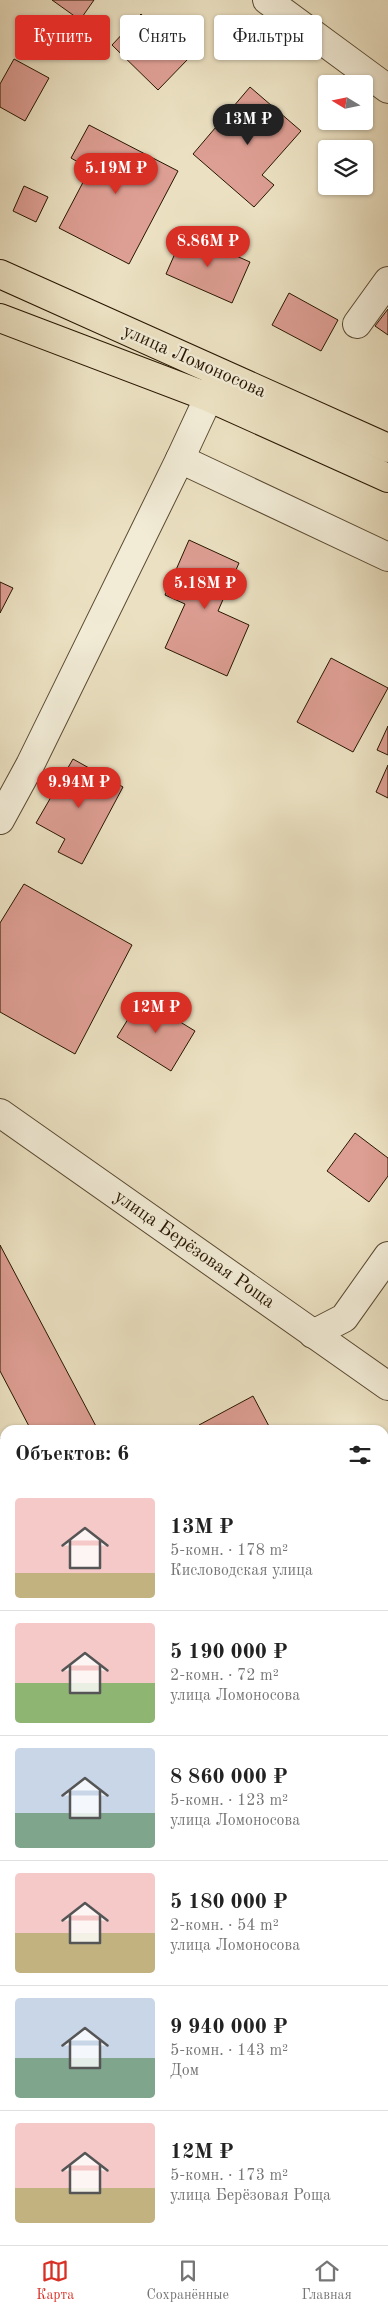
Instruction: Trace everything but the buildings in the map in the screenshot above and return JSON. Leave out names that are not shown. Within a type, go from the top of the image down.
[{"type":"main road","name":"улица Ломоносова","points":[[0,274],[388,448]]},
{"type":"main road","name":"улица Ломоносова","points":[[0,318],[208,397],[388,478]]},
{"type":"street","points":[[268,0],[388,89]]},
{"type":"street","points":[[357,324],[388,281]]},
{"type":"street","points":[[0,820],[34,756],[180,459],[219,373]]},
{"type":"street","points":[[180,459],[388,557]]},
{"type":"street","name":"улица Берёзовая Роща","points":[[0,1113],[388,1386]]},
{"type":"street","points":[[313,1334],[344,1318],[388,1256]]}]
